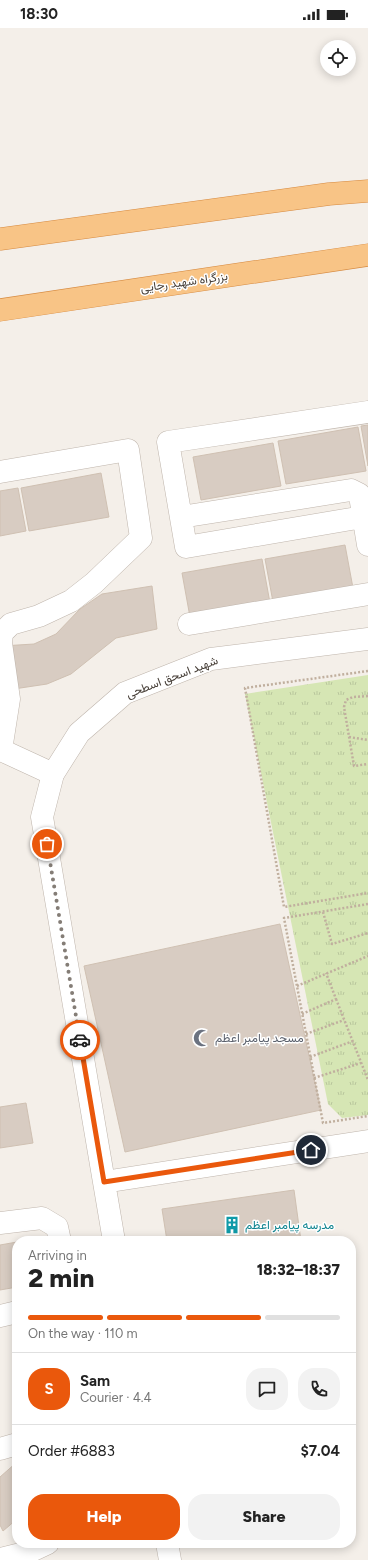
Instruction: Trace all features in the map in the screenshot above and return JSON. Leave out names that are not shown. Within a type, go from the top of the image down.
[{"type":"highway","points":[[0,239],[321,195],[368,191]]},
{"type":"highway","name":"بزرگراه شهید رجایی","points":[[0,310],[368,255]]},
{"type":"street","points":[[363,517],[186,548],[168,442],[368,412]]},
{"type":"street","points":[[0,472],[128,450],[141,538],[94,583],[71,601],[39,616],[11,624],[2,633],[9,699],[1,752],[53,774]]},
{"type":"street","points":[[181,517],[351,490],[364,493],[363,517],[368,545]]},
{"type":"street","points":[[189,624],[368,594]]},
{"type":"street","name":"شهید اسحق اسطحی","points":[[113,1236],[42,817],[53,774],[79,733],[125,693],[211,659],[368,639]]},
{"type":"street","points":[[104,1182],[368,1141]]},
{"type":"street","points":[[0,1223],[42,1218],[57,1227],[59,1236]]},
{"type":"street","points":[[0,1316],[12,1313]]},
{"type":"street","points":[[0,1449],[12,1445]]},
{"type":"street","points":[[0,1559],[29,1552],[37,1548]]},
{"type":"street","points":[[168,1548],[170,1560]]},
{"type":"path","points":[[368,671],[246,688],[284,907],[368,893]]},
{"type":"path","points":[[368,696],[346,700],[344,707],[354,766],[368,764]]},
{"type":"path","points":[[349,737],[368,740]]},
{"type":"path","points":[[368,904],[284,918],[323,1123],[368,1116]]},
{"type":"path","points":[[323,912],[332,944],[368,933]]},
{"type":"path","points":[[297,986],[368,956]]},
{"type":"path","points":[[326,973],[368,1080]]},
{"type":"path","points":[[302,1014],[336,999]]},
{"type":"path","points":[[306,1034],[344,1020]]},
{"type":"path","points":[[310,1057],[353,1041]]},
{"type":"path","points":[[314,1078],[361,1063]]},
{"type":"green space","points":[[368,675],[368,1115],[342,1118],[328,1104],[245,694]]},
{"type":"building","points":[[368,425],[368,466],[361,426]]},
{"type":"building","points":[[358,427],[366,471],[286,484],[278,441]]},
{"type":"building","points":[[273,443],[281,486],[201,500],[193,457]]},
{"type":"building","points":[[101,473],[109,517],[29,531],[21,488]]},
{"type":"building","points":[[18,488],[26,531],[0,536],[0,491]]},
{"type":"building","points":[[345,545],[353,588],[273,602],[265,559]]},
{"type":"building","points":[[262,559],[270,603],[190,617],[182,573]]},
{"type":"building","points":[[152,586],[157,629],[116,638],[71,674],[47,684],[7,690],[2,646],[34,644],[56,634],[80,609],[102,594]]},
{"type":"building","name":"مسجد پیامبر اعظم","points":[[280,924],[321,1110],[125,1152],[84,966]]},
{"type":"building","points":[[26,1103],[33,1143],[0,1148],[0,1107]]},
{"type":"building","name":"مدرسه پیامبر اعظم","points":[[294,1190],[300,1236],[166,1236],[162,1209]]},
{"type":"building","points":[[12,1243],[12,1288],[0,1290],[0,1245]]},
{"type":"building","points":[[12,1466],[12,1523],[3,1531],[0,1525],[0,1477]]},
{"type":"way so far","points":[[47,844],[80,1040]]},
{"type":"place","name":"مسجد پیامبر اعظم","points":[[202,1038]]},
{"type":"place","name":"مدرسه پیامبر اعظم","points":[[232,1225]]},
{"type":"route","points":[[80,1040],[104,1182],[311,1150]]}]
